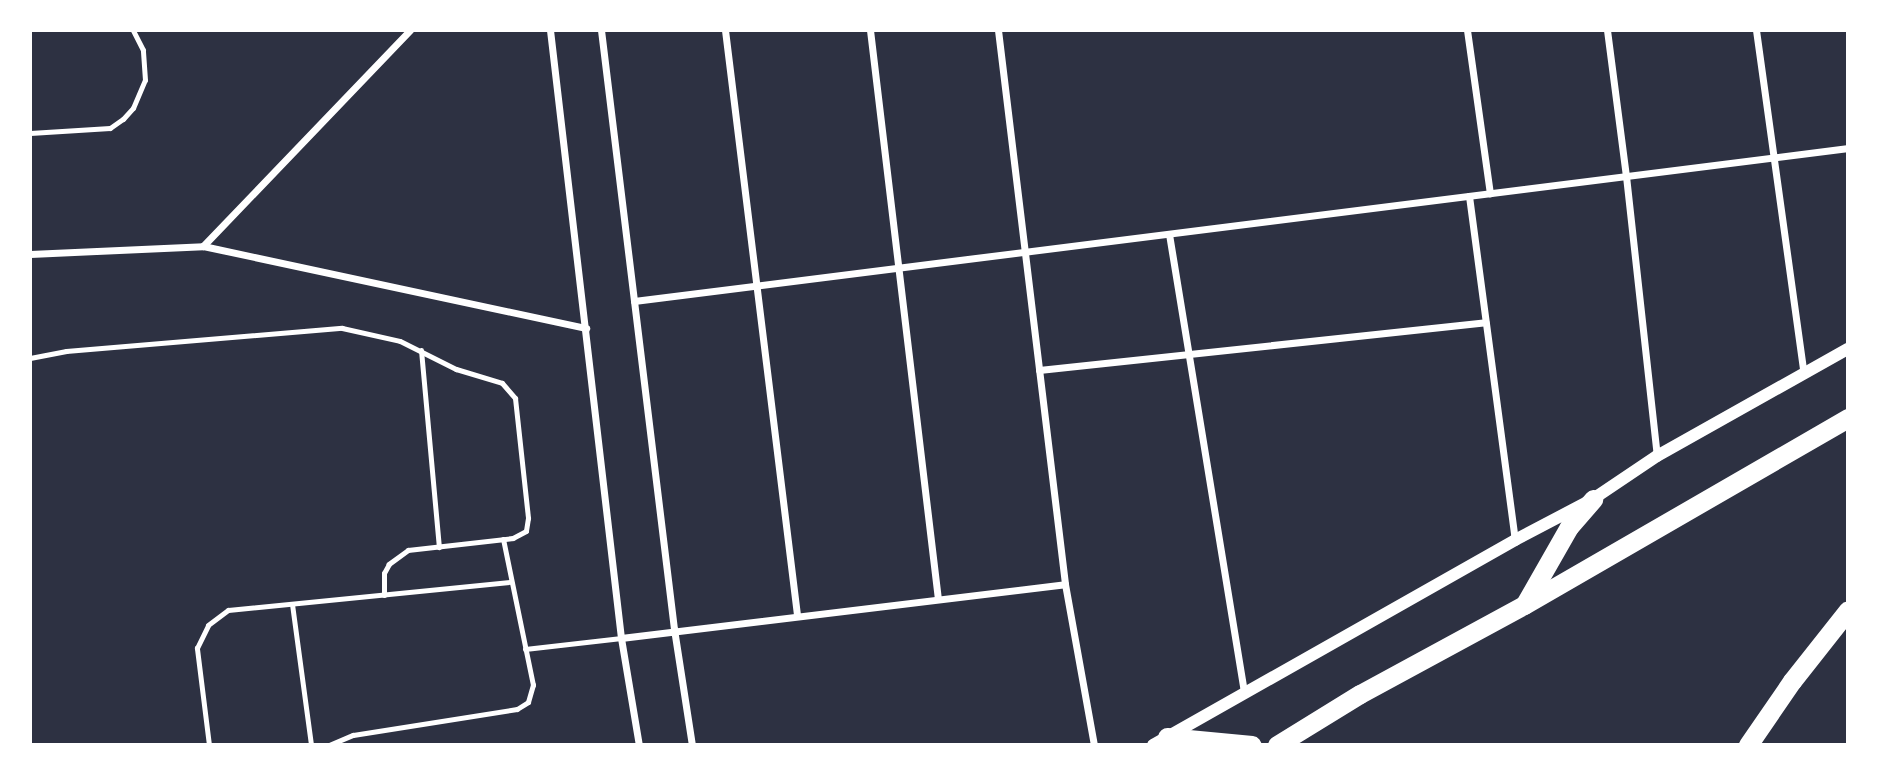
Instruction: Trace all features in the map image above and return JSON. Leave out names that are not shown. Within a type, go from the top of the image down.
[{"type":"highway","points":[[1278,745],[1360,694],[1524,605],[1848,418]]},
{"type":"highway","points":[[1524,605],[1569,527],[1593,499]]},
{"type":"highway","points":[[1748,745],[1792,681],[1848,610]]},
{"type":"highway","points":[[1160,741],[1252,745]]},
{"type":"street","points":[[203,246],[410,30]]},
{"type":"street","points":[[550,30],[621,638],[639,745]]},
{"type":"street","points":[[601,30],[674,629],[692,745]]},
{"type":"street","points":[[725,30],[797,615]]},
{"type":"street","points":[[870,30],[938,599]]},
{"type":"street","points":[[998,30],[1065,584],[1094,745]]},
{"type":"street","points":[[1467,30],[1490,193]]},
{"type":"street","points":[[1606,30],[1626,176],[1657,456]]},
{"type":"street","points":[[1756,30],[1804,374]]},
{"type":"street","points":[[634,300],[1848,148]]},
{"type":"street","points":[[1469,196],[1515,540]]},
{"type":"street","points":[[1169,234],[1244,693]]},
{"type":"street","points":[[30,254],[203,246],[586,328]]},
{"type":"street","points":[[1039,370],[1485,322]]},
{"type":"street","points":[[1160,741],[1515,540],[1593,499],[1657,456],[1848,349]]},
{"type":"street","points":[[621,638],[674,629],[1065,584]]},
{"type":"lane","points":[[30,133],[110,128],[123,119],[133,108],[145,79],[143,50],[133,30]]},
{"type":"lane","points":[[30,358],[66,351],[342,328],[378,335],[421,350],[456,369],[495,379],[515,398],[528,525],[520,536],[408,550],[397,556],[384,573],[384,595]]},
{"type":"lane","points":[[421,350],[439,547]]},
{"type":"lane","points":[[329,745],[354,735],[523,707],[532,694],[533,685],[503,539]]},
{"type":"lane","points":[[209,745],[197,661],[201,635],[208,625],[228,610],[511,582]]},
{"type":"lane","points":[[292,604],[311,745]]},
{"type":"lane","points":[[525,649],[621,638]]}]
